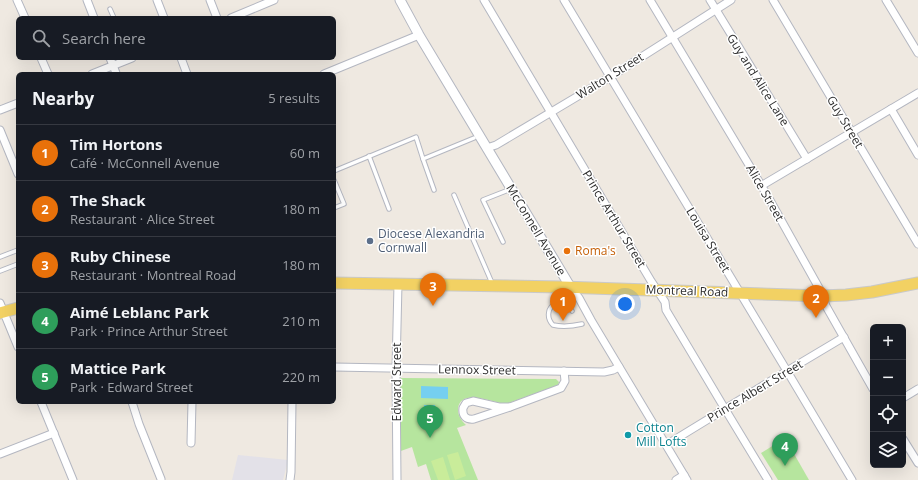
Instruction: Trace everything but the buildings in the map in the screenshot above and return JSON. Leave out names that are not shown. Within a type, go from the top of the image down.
[{"type":"main road","name":"McConnell Avenue","points":[[400,0],[419,35],[571,288]]},
{"type":"main road","name":"Montreal Road","points":[[336,282],[657,290],[822,296],[846,296],[918,283]]},
{"type":"main road","points":[[1,309],[16,308]]},
{"type":"street","points":[[17,0],[23,16]]},
{"type":"street","points":[[87,0],[93,16]]},
{"type":"street","points":[[157,0],[163,16]]},
{"type":"street","points":[[210,0],[215,16]]},
{"type":"street","points":[[236,16],[274,0]]},
{"type":"street","name":"Prince Arthur Street","points":[[484,0],[651,282],[665,302],[666,310],[768,480]]},
{"type":"street","name":"Louisa Street","points":[[564,0],[852,480]]},
{"type":"street","name":"Alice Street","points":[[650,0],[761,186],[819,288],[826,306],[870,384]]},
{"type":"street","name":"Guy and Alice Lane","points":[[710,0],[807,159]]},
{"type":"street","name":"Walton Street","points":[[487,148],[496,145],[610,77],[731,0]]},
{"type":"street","name":"Guy Street","points":[[773,0],[918,244]]},
{"type":"street","points":[[886,0],[918,53]]},
{"type":"street","points":[[329,72],[419,35]]},
{"type":"street","points":[[42,60],[47,72]]},
{"type":"street","points":[[111,60],[115,69]]},
{"type":"street","points":[[101,72],[115,69],[128,60]]},
{"type":"street","points":[[182,60],[186,72]]},
{"type":"street","points":[[761,186],[918,93]]},
{"type":"street","points":[[0,110],[16,104]]},
{"type":"street","points":[[891,109],[918,155]]},
{"type":"street","points":[[0,130],[16,169]]},
{"type":"street","name":"Edward Street","points":[[397,480],[396,369],[398,284]]},
{"type":"street","name":"McConnell Avenue","points":[[571,288],[579,298],[685,478]]},
{"type":"street","points":[[1,309],[16,343]]},
{"type":"street","name":"Prince Albert Street","points":[[666,445],[844,337]]},
{"type":"street","name":"Lennox Street","points":[[336,368],[607,372],[619,367]]},
{"type":"street","points":[[510,407],[499,407],[473,401],[466,403],[462,410],[465,417],[472,420],[510,407],[561,388],[565,381],[564,371]]},
{"type":"street","points":[[906,396],[918,389]]},
{"type":"street","points":[[42,404],[73,480]]},
{"type":"street","points":[[133,404],[161,480]]},
{"type":"street","points":[[191,443],[192,404]]},
{"type":"street","points":[[290,480],[292,404]]},
{"type":"street","points":[[0,454],[54,434]]},
{"type":"street","points":[[906,444],[918,463]]},
{"type":"street","points":[[676,480],[685,478]]},
{"type":"lane","points":[[110,9],[113,16]]},
{"type":"lane","points":[[336,170],[416,138],[434,190]]},
{"type":"lane","points":[[423,159],[474,138]]},
{"type":"lane","points":[[369,156],[389,209]]},
{"type":"lane","points":[[336,185],[344,204],[336,207]]},
{"type":"lane","points":[[503,242],[483,200],[512,188]]},
{"type":"lane","points":[[454,195],[494,286]]},
{"type":"lane","points":[[0,257],[16,251]]},
{"type":"lane","points":[[0,271],[16,265]]},
{"type":"lane","points":[[572,311],[567,305],[561,303],[552,305],[549,310],[550,323],[558,326],[582,324]]},
{"type":"shaded area","points":[[238,455],[288,460],[283,480],[232,480]]},
{"type":"green space","points":[[401,378],[556,379],[559,382],[558,385],[506,404],[471,397],[460,402],[458,409],[460,418],[466,425],[457,428],[478,480],[431,480],[426,464],[418,467],[412,447],[398,452]]},
{"type":"green space","points":[[785,438],[809,480],[778,480],[761,453]]},
{"type":"green space","points":[[458,452],[466,476],[455,480],[447,455]]},
{"type":"green space","points":[[443,457],[450,480],[438,480],[431,461]]},
{"type":"water","points":[[421,386],[448,387],[448,399],[421,398]]},
{"type":"water","points":[[424,405],[435,405],[435,415],[424,415]]},
{"type":"place","name":"Diocese Alexandria Cornwall","points":[[370,241]]},
{"type":"place","name":"Roma's","points":[[567,251]]},
{"type":"place","name":"Ruby Chinese","points":[[433,306]]},
{"type":"place","name":"The Shack","points":[[816,318]]},
{"type":"place","name":"Tim Hortons","points":[[563,321]]},
{"type":"place","name":"Cotton Mill Lofts","points":[[628,435]]},
{"type":"place","name":"Mattice Park","points":[[430,438]]},
{"type":"place","name":"Aimé Leblanc Park","points":[[785,466]]}]
